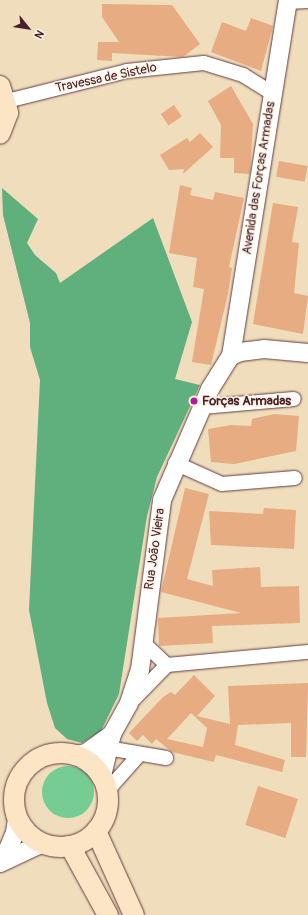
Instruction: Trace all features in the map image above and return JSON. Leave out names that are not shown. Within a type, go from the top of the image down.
[{"type":"main road","points":[[0,134],[8,113],[3,94]]},
{"type":"main road","points":[[59,753],[75,755],[89,762],[104,784],[104,818],[96,831],[70,846],[43,843],[27,833],[17,818],[15,790],[31,764],[59,753]]},
{"type":"main road","points":[[96,831],[134,915]]},
{"type":"main road","points":[[70,846],[108,915]]},
{"type":"street","points":[[288,1],[308,1]]},
{"type":"street","name":"Avenida das Forças Armadas","points":[[231,356],[272,93],[288,1]]},
{"type":"street","name":"Travessa de Sistelo","points":[[3,94],[127,72],[204,63],[243,75],[272,93]]},
{"type":"street","points":[[231,356],[264,349],[308,353]]},
{"type":"street","name":"Rua João Vieira","points":[[104,784],[110,741],[129,703],[140,670],[157,522],[175,463],[202,407],[231,356]]},
{"type":"street","points":[[202,407],[294,399]]},
{"type":"street","points":[[175,463],[222,484],[295,478]]},
{"type":"street","points":[[143,643],[167,665]]},
{"type":"street","points":[[129,703],[167,665],[308,652]]},
{"type":"street","points":[[110,741],[139,755],[166,758]]},
{"type":"street","name":"Rua João Vieira","points":[[75,755],[86,753],[110,741]]},
{"type":"street","points":[[104,784],[139,755]]},
{"type":"street","points":[[1,862],[13,839],[17,818]]},
{"type":"street","points":[[1,862],[43,843]]},
{"type":"green space","points":[[2,188],[38,219],[27,243],[35,255],[56,273],[60,283],[153,218],[192,322],[175,379],[200,385],[157,477],[147,516],[119,694],[101,731],[82,743],[67,739],[55,728],[47,703],[29,610],[40,380],[30,347],[30,323],[3,215]]},
{"type":"green space","points":[[63,766],[73,766],[82,770],[90,778],[94,787],[94,797],[90,806],[82,814],[73,818],[63,818],[54,814],[46,806],[42,797],[42,787],[46,778],[54,770]]},
{"type":"building","points":[[102,4],[172,5],[200,44],[183,57],[112,53],[112,61],[97,60],[98,42],[119,42],[102,17]]},
{"type":"building","points":[[251,18],[273,26],[261,71],[211,52],[222,22],[246,31]]},
{"type":"building","points":[[231,86],[253,124],[250,174],[234,173],[234,158],[220,158],[221,125],[208,101]]},
{"type":"building","points":[[174,105],[182,117],[169,126],[161,114]]},
{"type":"building","points":[[200,133],[213,147],[183,174],[184,169],[169,170],[160,155],[187,138],[190,142]]},
{"type":"building","points":[[279,161],[308,166],[305,182],[276,177]]},
{"type":"building","points":[[180,185],[192,188],[190,195],[213,200],[215,192],[244,198],[229,267],[232,268],[228,294],[211,365],[192,362],[204,289],[193,287],[197,258],[169,253]]},
{"type":"building","points":[[273,203],[298,207],[292,242],[299,243],[294,293],[308,296],[303,334],[253,324]]},
{"type":"building","points":[[274,414],[299,416],[296,451],[234,464],[211,462],[208,429],[231,425],[251,426],[252,419]]},
{"type":"building","points":[[185,488],[209,494],[187,579],[213,586],[212,570],[260,567],[261,587],[299,586],[300,623],[212,626],[213,643],[159,646],[158,618],[241,613],[161,592]]},
{"type":"building","points":[[264,508],[296,510],[294,549],[211,545],[209,511],[263,514]]},
{"type":"building","points":[[194,675],[215,696],[197,716],[230,724],[228,686],[308,683],[306,757],[291,757],[291,723],[238,725],[235,745],[285,760],[282,772],[216,755],[214,762],[172,752],[156,739],[152,744],[143,735],[137,741],[129,733],[163,697],[171,692],[175,695]],"holes":[[[191,713],[207,728],[203,747],[167,739]]]},
{"type":"building","points":[[258,786],[298,799],[285,838],[245,825]]},
{"type":"place","name":"Forças Armadas","points":[[194,401]]}]
